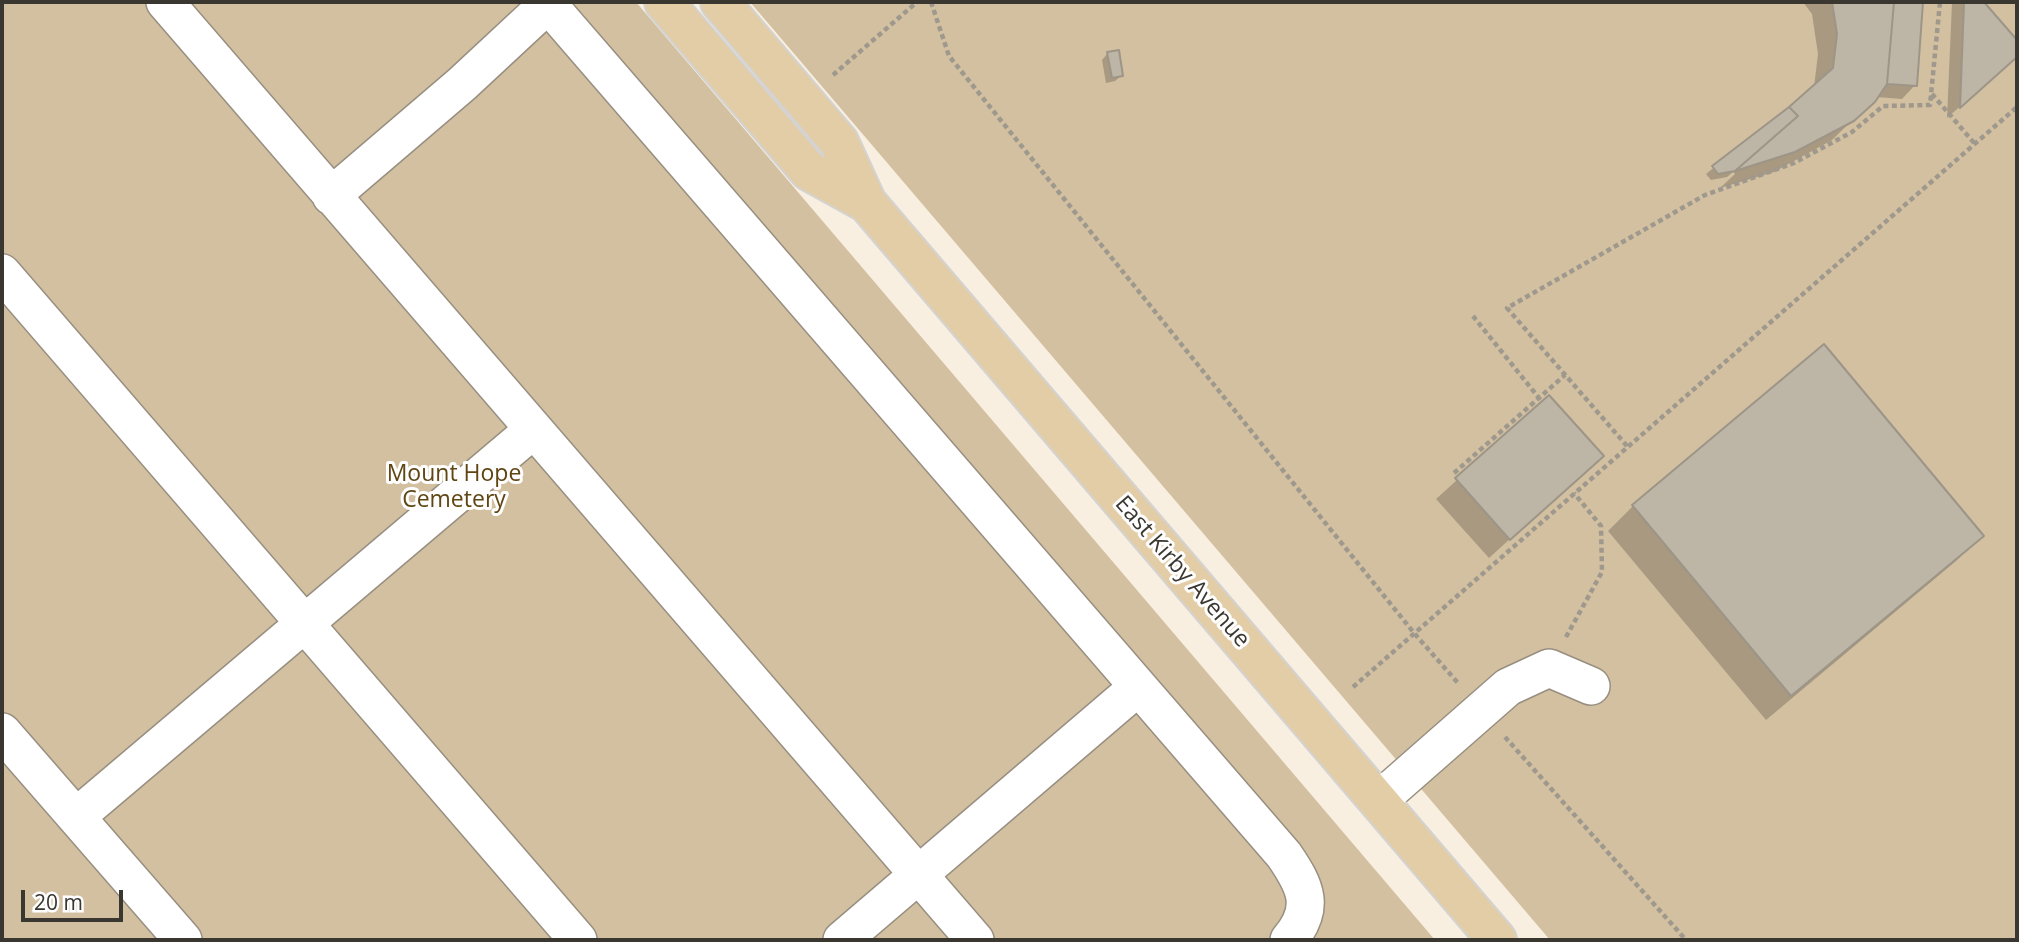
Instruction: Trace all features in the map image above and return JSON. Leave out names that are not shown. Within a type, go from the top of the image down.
[{"type":"main road","name":"East Kirby Avenue","points":[[664,2],[809,171],[867,203]]},
{"type":"main road","name":"East Kirby Avenue","points":[[720,2],[839,142],[867,203],[1497,940]]},
{"type":"lane","points":[[165,2],[975,940]]},
{"type":"lane","points":[[331,196],[462,84],[547,3],[1298,875],[1306,899],[1306,910],[1300,927],[1289,940]]},
{"type":"lane","points":[[2,273],[578,940]]},
{"type":"lane","points":[[76,817],[533,430]]},
{"type":"lane","points":[[1378,801],[1508,687],[1549,668],[1591,686]]},
{"type":"lane","points":[[842,940],[1138,687]]},
{"type":"lane","points":[[2,732],[183,940]]},
{"type":"path","points":[[833,75],[917,2]]},
{"type":"path","points":[[931,2],[949,56],[1413,633],[1686,940]]},
{"type":"path","points":[[1626,446],[1507,308],[1705,195],[1794,163],[1852,132],[1883,106],[1930,105],[1940,2]]},
{"type":"path","points":[[1931,94],[1975,144]]},
{"type":"path","points":[[1353,687],[2017,107]]},
{"type":"path","points":[[1473,316],[1539,398]]},
{"type":"path","points":[[1454,473],[1565,375]]},
{"type":"path","points":[[1549,668],[1602,572],[1601,526],[1574,493]]},
{"type":"green space","name":"Mount Hope Cemetery","points":[[2,2],[636,2],[1435,940],[2,940]]},
{"type":"green space","points":[[750,2],[2017,2],[2017,940],[1550,940]]},
{"type":"building","points":[[1832,2],[1894,2],[1887,84],[1875,102],[1854,121],[1795,152],[1735,171],[1798,116],[1789,107],[1833,68],[1837,34]]},
{"type":"building","points":[[1894,2],[1923,2],[1917,86],[1887,84]]},
{"type":"building","points":[[1964,2],[1984,2],[2017,40],[2017,57],[1960,108]]},
{"type":"building","points":[[1119,50],[1123,76],[1112,78],[1107,52]]},
{"type":"building","points":[[1789,107],[1798,116],[1735,171],[1718,174],[1712,166]]},
{"type":"building","points":[[1824,344],[1984,536],[1791,696],[1632,505]]},
{"type":"building","points":[[1549,395],[1604,456],[1510,540],[1455,478]]}]
